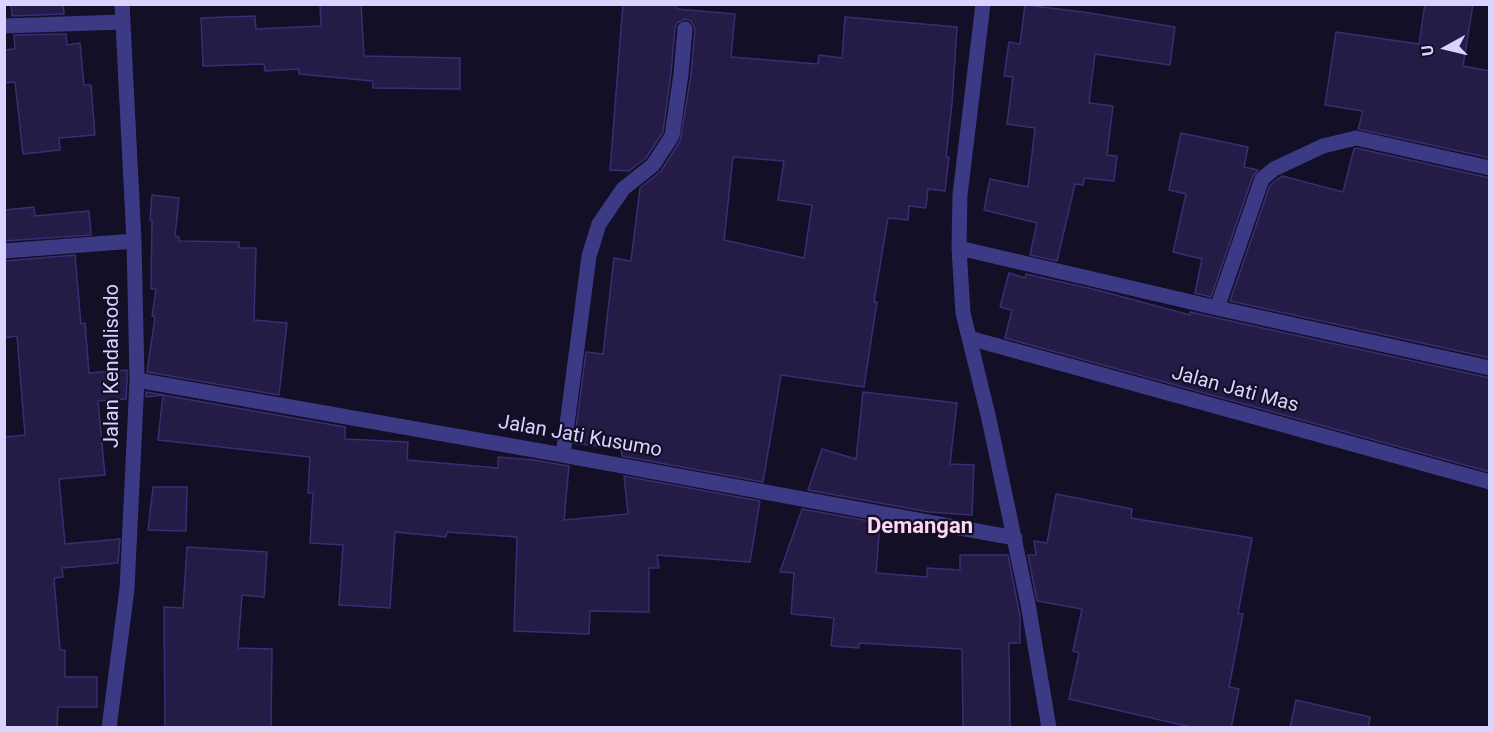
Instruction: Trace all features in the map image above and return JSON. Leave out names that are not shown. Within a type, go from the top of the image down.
[{"type":"street","name":"Jalan Kendalisodo","points":[[109,728],[127,589],[137,380],[134,241],[122,4]]},
{"type":"street","points":[[983,4],[960,195],[959,248],[963,313],[1015,538],[1049,728]]},
{"type":"street","points":[[4,26],[122,22]]},
{"type":"street","points":[[563,455],[589,256],[599,224],[622,189],[653,165],[672,136],[685,29]]},
{"type":"street","points":[[1216,308],[1262,179],[1274,170],[1323,146],[1356,138],[1490,168]]},
{"type":"street","points":[[4,251],[134,241]]},
{"type":"street","points":[[959,248],[1216,308],[1490,368]]},
{"type":"street","name":"Jalan Jati Mas","points":[[969,338],[1490,482]]},
{"type":"street","name":"Jalan Jati Kusumo","points":[[137,380],[1015,538]]},
{"type":"building","points":[[11,4],[63,4],[64,14],[12,16]]},
{"type":"building","points":[[320,4],[361,4],[364,56],[460,58],[460,89],[373,88],[373,81],[299,74],[299,69],[265,71],[264,64],[203,66],[201,18],[255,16],[256,29],[321,26]]},
{"type":"building","points":[[623,4],[676,4],[676,9],[735,14],[731,57],[818,64],[819,55],[842,58],[845,17],[957,27],[945,191],[928,189],[926,208],[909,206],[908,220],[888,218],[874,302],[877,302],[864,387],[781,375],[763,482],[622,456],[621,449],[574,443],[586,352],[603,354],[614,258],[631,261],[640,188],[661,171],[680,141],[691,75],[695,29],[691,21],[685,19],[677,23],[675,28],[663,132],[646,158],[629,171],[610,170]],"holes":[[[733,157],[784,161],[778,200],[812,205],[804,258],[724,240]]]},
{"type":"building","points":[[1425,4],[1473,4],[1463,66],[1490,71],[1490,158],[1358,129],[1363,111],[1325,105],[1336,32],[1419,44]]},
{"type":"building","points":[[1025,5],[1175,27],[1170,65],[1095,54],[1089,103],[1113,106],[1107,155],[1117,156],[1114,181],[1084,178],[1083,185],[1075,184],[1057,261],[1030,255],[1037,223],[984,210],[990,179],[1028,187],[1035,128],[1007,124],[1013,77],[1004,76],[1009,42],[1020,44]]},
{"type":"building","points":[[66,34],[67,45],[80,43],[84,85],[91,85],[95,135],[59,138],[60,150],[23,154],[15,82],[4,83],[4,50],[15,49],[14,35]]},
{"type":"building","points":[[1181,133],[1248,147],[1244,167],[1258,170],[1253,176],[1211,297],[1195,293],[1202,259],[1173,252],[1186,194],[1169,190]]},
{"type":"building","points":[[1356,148],[1490,178],[1490,358],[1230,301],[1270,185],[1282,176],[1343,192]]},
{"type":"building","points":[[152,195],[179,198],[175,236],[179,237],[179,241],[239,242],[239,248],[256,248],[254,320],[287,323],[279,395],[147,372],[155,317],[152,316],[156,289],[151,289]]},
{"type":"building","points":[[34,207],[35,216],[89,211],[91,235],[4,241],[4,210]]},
{"type":"building","points":[[75,255],[81,324],[85,323],[89,373],[127,370],[126,399],[98,401],[105,475],[59,479],[65,544],[120,539],[118,563],[62,568],[63,577],[54,578],[60,650],[65,650],[65,677],[97,677],[97,707],[58,707],[57,728],[4,728],[4,437],[25,435],[17,336],[4,338],[4,261]]},
{"type":"building","points":[[1009,273],[1025,278],[1026,274],[1190,315],[1190,312],[1490,378],[1490,472],[1005,338],[1012,310],[1000,307]]},
{"type":"building","points":[[146,392],[345,427],[345,439],[408,442],[407,460],[498,468],[498,457],[569,466],[564,520],[628,514],[624,476],[760,501],[750,562],[657,555],[659,568],[649,568],[649,612],[590,611],[589,634],[514,631],[517,537],[447,532],[446,537],[395,532],[390,608],[339,605],[343,545],[310,543],[313,493],[308,493],[310,457],[158,440],[163,395],[146,397]]},
{"type":"building","points":[[863,392],[957,403],[950,464],[974,465],[972,515],[929,512],[808,490],[822,449],[856,459]]},
{"type":"building","points":[[153,487],[187,487],[186,531],[148,530]]},
{"type":"building","points":[[1056,494],[1132,509],[1131,518],[1252,538],[1238,613],[1243,614],[1229,687],[1239,689],[1231,728],[1195,728],[1069,699],[1079,653],[1073,651],[1082,609],[1037,601],[1028,555],[1036,555],[1034,541],[1047,543]]},
{"type":"building","points":[[802,509],[880,523],[876,573],[927,577],[927,568],[960,570],[960,555],[1008,555],[1020,616],[1020,643],[1009,643],[1010,728],[963,728],[962,649],[859,643],[859,648],[831,646],[834,618],[791,614],[794,573],[780,572]]},
{"type":"building","points":[[187,547],[267,552],[264,597],[242,595],[238,648],[272,649],[271,728],[165,728],[164,607],[183,608]]},
{"type":"building","points":[[1296,700],[1370,717],[1368,728],[1290,728]]},
{"type":"district","name":"Demangan","points":[[920,527]]}]
